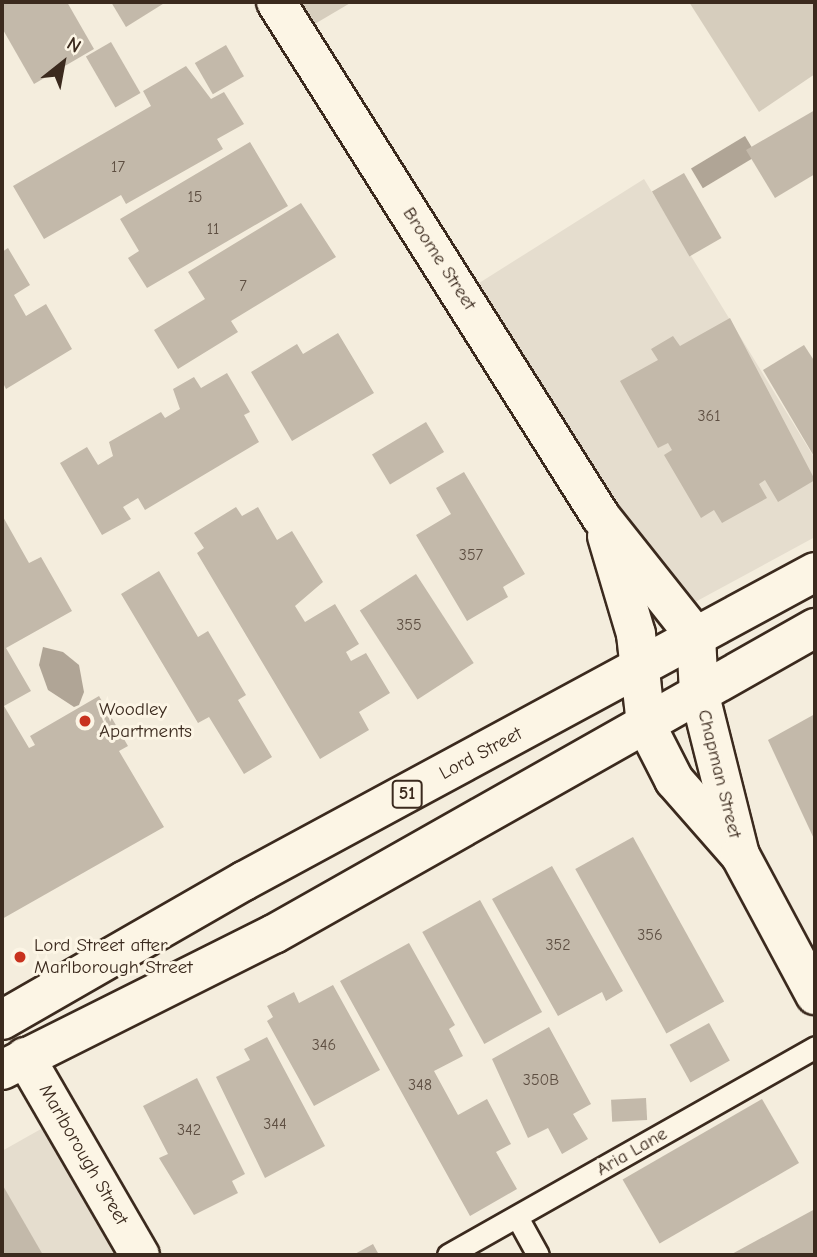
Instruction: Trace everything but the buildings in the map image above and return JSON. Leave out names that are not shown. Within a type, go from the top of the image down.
[{"type":"main road","name":"Broome Street","points":[[276,2],[601,517],[696,637]]},
{"type":"main road","name":"Broome Street","points":[[601,517],[636,634],[646,725]]},
{"type":"main road","name":"Lord Street","points":[[2,1020],[244,881],[641,669],[815,572]]},
{"type":"main road","points":[[13,1063],[274,934],[815,628]]},
{"type":"main road","points":[[696,637],[699,692]]},
{"type":"main road","name":"Chapman Street","points":[[699,692],[740,855]]},
{"type":"main road","name":"Chapman Street","points":[[646,725],[674,780],[740,855],[815,995]]},
{"type":"main road","name":"Marlborough Street","points":[[13,1063],[140,1255]]},
{"type":"lane","name":"Aria Lane","points":[[448,1255],[815,1047]]},
{"type":"lane","points":[[517,1217],[538,1255]]},
{"type":"shaded area","points":[[276,2],[352,2],[296,35]]},
{"type":"shaded area","points":[[689,2],[815,2],[815,74],[759,112]]},
{"type":"shaded area","points":[[745,136],[757,156],[703,188],[691,168]]},
{"type":"shaded area","points":[[644,179],[815,459],[815,537],[636,634],[601,517],[457,297]]},
{"type":"shaded area","points":[[43,647],[63,652],[79,665],[84,692],[79,705],[74,707],[48,690],[39,665]]},
{"type":"shaded area","points":[[64,1116],[140,1255],[2,1255],[2,1151]]},
{"type":"place","name":"Woodley Apartments","points":[[85,721]]},
{"type":"place","name":"Lord Street after Marlborough Street","points":[[20,957]]}]
